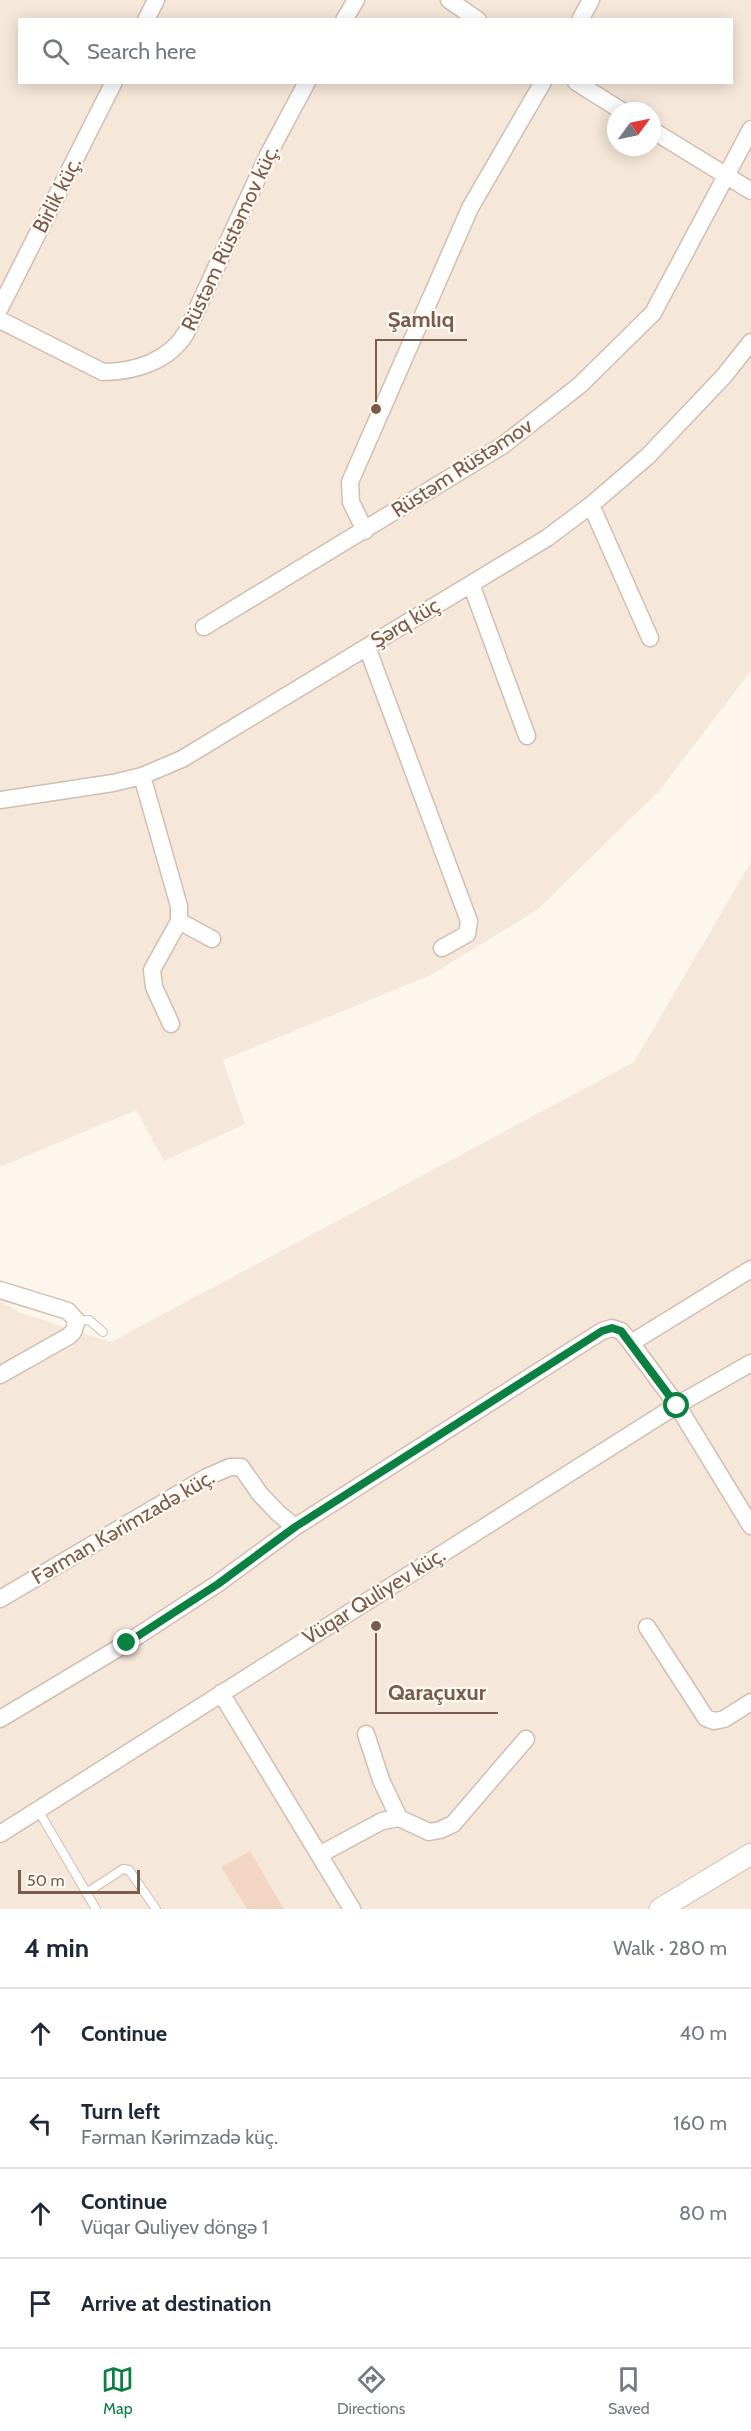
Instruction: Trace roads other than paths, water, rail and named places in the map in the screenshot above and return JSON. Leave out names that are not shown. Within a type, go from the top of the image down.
[{"type":"street","points":[[147,18],[156,0]]},
{"type":"street","points":[[345,18],[356,0]]},
{"type":"street","points":[[449,0],[475,18]]},
{"type":"street","points":[[581,18],[591,0]]},
{"type":"street","name":"Birlik küç.","points":[[0,308],[113,84]]},
{"type":"street","name":"Rüstəm Rüstəmov küç.","points":[[0,320],[103,372],[121,372],[163,358],[178,345],[186,333],[268,155],[306,84]]},
{"type":"street","points":[[366,531],[351,502],[350,482],[470,208],[542,84]]},
{"type":"street","points":[[579,84],[608,102]]},
{"type":"street","name":"Rüstəm Rüstəmov","points":[[204,627],[366,531],[502,446],[580,385],[653,313],[751,129]]},
{"type":"street","points":[[661,135],[751,191]]},
{"type":"street","name":"Şərq küç","points":[[0,800],[102,785],[142,776],[182,759],[547,538],[591,505],[648,456],[724,376],[751,342]]},
{"type":"street","points":[[591,505],[650,638]]},
{"type":"street","points":[[471,584],[527,736]]},
{"type":"street","points":[[367,647],[470,921],[467,934],[442,948]]},
{"type":"street","points":[[142,776],[179,906],[179,921],[152,970],[154,987],[171,1024]]},
{"type":"street","points":[[179,921],[212,939]]},
{"type":"street","points":[[631,1342],[751,1269]]},
{"type":"street","points":[[0,1290],[68,1311],[77,1321],[69,1336],[0,1375]]},
{"type":"street","points":[[0,1719],[127,1643],[218,1584],[295,1527],[602,1331],[612,1328],[621,1331],[631,1342],[677,1406],[746,1508],[751,1526]]},
{"type":"street","name":"Vüqar Quliyev küç.","points":[[0,1834],[677,1406],[751,1363]]},
{"type":"street","name":"Fərman Kərimzadə küç.","points":[[0,1599],[207,1477],[230,1467],[241,1467],[260,1494],[295,1527]]},
{"type":"street","points":[[647,1627],[706,1718],[714,1721],[724,1719],[751,1702]]},
{"type":"street","points":[[221,1693],[352,1909]]},
{"type":"street","points":[[366,1734],[381,1779],[399,1818]]},
{"type":"street","points":[[319,1855],[382,1821],[399,1818],[429,1832],[453,1824],[526,1739]]},
{"type":"street","points":[[660,1909],[751,1854]]},
{"type":"lane","points":[[77,1321],[89,1320],[104,1332]]},
{"type":"lane","points":[[38,1810],[96,1909]]},
{"type":"lane","points":[[86,1893],[123,1869],[129,1870],[156,1909]]},
{"type":"place","name":"Şamlıq","points":[[376,409]]},
{"type":"place","name":"Qaraçuxur","points":[[376,1626]]}]
